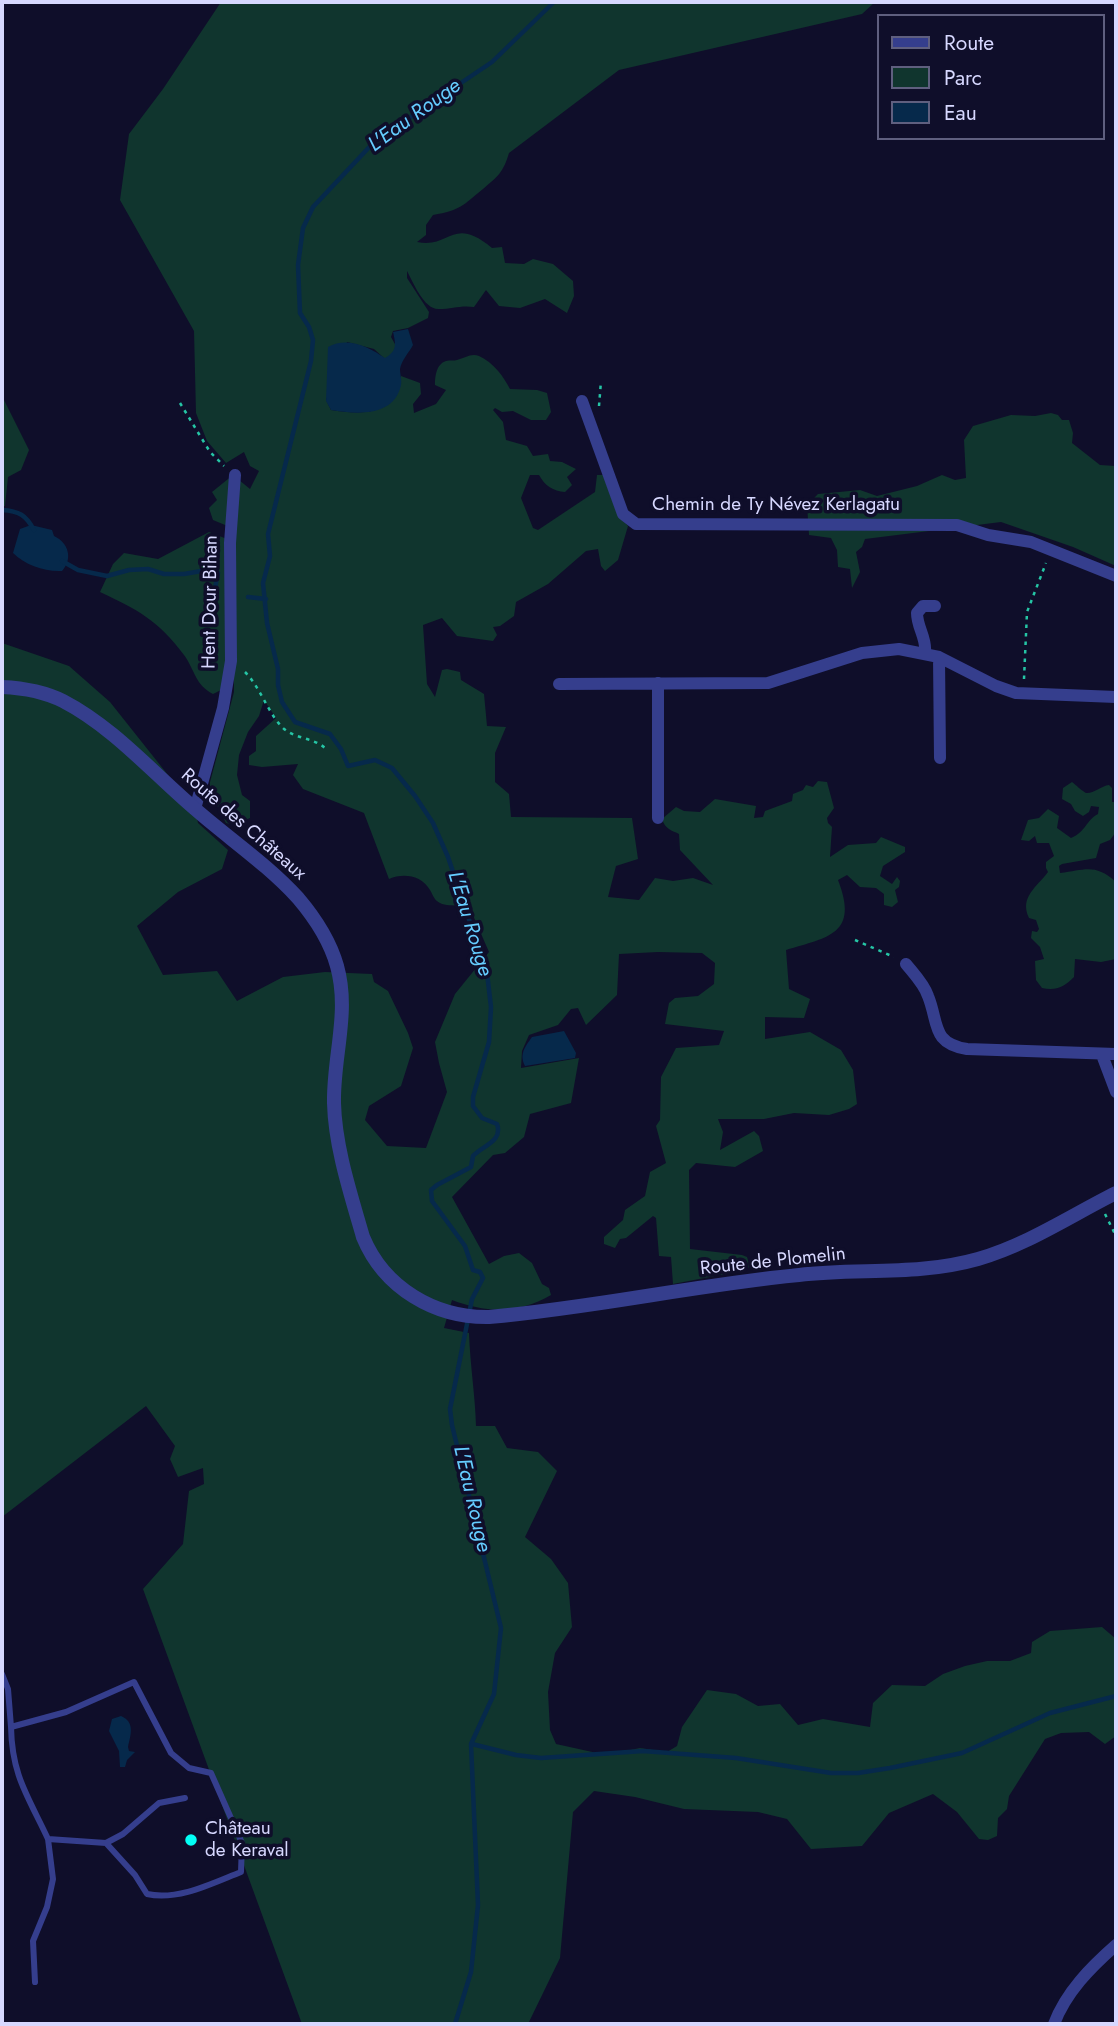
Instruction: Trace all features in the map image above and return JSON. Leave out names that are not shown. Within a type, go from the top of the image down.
[{"type":"street","name":"Chemin de Ty Névez Kerlagatu","points":[[582,401],[623,514],[636,524],[957,525],[988,535],[1031,542],[1116,576]]},
{"type":"street","name":"Hent Dour Bihan","points":[[195,809],[223,708],[231,661],[230,543],[235,475]]},
{"type":"street","points":[[925,653],[925,642],[918,626],[917,613],[923,606],[935,606]]},
{"type":"street","points":[[559,684],[768,683],[874,650],[899,649],[939,657],[996,687],[1023,695],[1116,697]]},
{"type":"street","points":[[939,657],[940,758]]},
{"type":"street","points":[[658,684],[658,818]]},
{"type":"street","name":"Route des Châteaux","points":[[2,687],[47,694],[82,712],[286,885],[309,912],[329,943],[339,972],[341,1045],[334,1088],[335,1122],[363,1237],[376,1263],[404,1290],[433,1307],[466,1316]]},
{"type":"street","points":[[906,964],[927,993],[937,1030],[943,1040],[952,1046],[967,1049],[1116,1054]]},
{"type":"street","points":[[1102,1055],[1116,1092]]},
{"type":"street","name":"Route de Plomelin","points":[[466,1316],[527,1313],[797,1275],[909,1271],[953,1265],[996,1253],[1031,1238],[1116,1194]]},
{"type":"street","points":[[1054,2024],[1063,2005],[1080,1981],[1116,1945]]},
{"type":"lane","points":[[2,1674],[8,1689],[15,1768],[48,1839],[53,1879],[47,1908],[33,1941],[35,1982]]},
{"type":"lane","points":[[11,1727],[66,1712],[134,1682],[171,1753],[190,1768],[211,1773],[242,1843],[241,1872],[202,1887],[159,1897],[147,1894],[135,1875],[106,1843]]},
{"type":"lane","points":[[48,1839],[106,1843],[123,1834],[159,1803],[185,1798]]},
{"type":"path","points":[[180,403],[214,458],[235,475]]},
{"type":"path","points":[[1023,695],[1027,612],[1051,550]]},
{"type":"path","points":[[231,661],[250,677],[283,727],[299,737],[319,743],[328,751]]},
{"type":"path","points":[[855,940],[906,964]]},
{"type":"path","points":[[1097,1203],[1116,1236]]},
{"type":"green space","points":[[221,2],[875,2],[862,14],[619,70],[509,153],[499,174],[465,203],[456,209],[433,215],[426,225],[426,235],[417,242],[428,243],[460,233],[468,234],[492,248],[502,247],[505,263],[524,264],[533,259],[553,264],[573,281],[574,296],[567,313],[545,299],[520,308],[499,306],[486,290],[474,307],[434,308],[420,295],[407,271],[407,278],[429,312],[428,318],[408,328],[393,331],[391,337],[396,346],[393,354],[385,359],[374,349],[347,342],[326,400],[331,410],[376,410],[392,399],[401,376],[420,383],[421,394],[413,404],[414,413],[436,404],[446,390],[435,385],[440,365],[476,355],[498,370],[510,389],[547,393],[551,412],[546,420],[531,420],[513,411],[493,410],[503,422],[506,440],[527,446],[533,456],[548,454],[550,461],[562,462],[576,469],[567,477],[572,485],[565,492],[550,487],[539,475],[530,475],[521,498],[533,528],[538,530],[595,492],[597,475],[603,475],[617,513],[628,526],[618,560],[605,571],[601,566],[598,549],[586,551],[548,584],[516,602],[514,616],[500,626],[493,627],[497,635],[493,641],[457,636],[442,618],[423,625],[427,684],[435,697],[442,670],[460,672],[461,680],[484,694],[487,726],[506,727],[495,753],[495,782],[509,794],[511,817],[632,818],[638,859],[616,866],[608,897],[639,900],[655,878],[673,881],[693,878],[713,885],[680,850],[679,834],[663,822],[662,819],[676,807],[684,811],[700,812],[715,799],[756,806],[754,818],[763,817],[765,811],[792,801],[793,794],[803,790],[806,785],[813,787],[818,781],[827,782],[834,808],[827,818],[832,827],[830,857],[848,845],[876,843],[881,837],[905,847],[905,852],[883,866],[880,876],[892,884],[897,877],[900,881],[895,890],[898,902],[892,907],[884,905],[884,894],[876,888],[860,887],[847,875],[838,880],[845,912],[836,930],[815,941],[786,950],[789,989],[810,999],[804,1018],[765,1017],[765,1039],[810,1032],[841,1050],[853,1070],[857,1104],[829,1115],[794,1113],[764,1119],[718,1119],[723,1132],[720,1150],[754,1131],[759,1136],[763,1151],[735,1167],[696,1163],[689,1170],[690,1249],[742,1255],[747,1257],[750,1267],[673,1284],[671,1257],[659,1256],[656,1218],[653,1216],[626,1238],[620,1239],[615,1248],[604,1244],[604,1237],[623,1220],[625,1210],[645,1196],[650,1172],[666,1163],[656,1126],[660,1120],[661,1077],[676,1048],[719,1045],[724,1031],[665,1024],[669,1003],[675,998],[698,996],[714,984],[715,963],[702,953],[619,954],[617,995],[586,1025],[578,1008],[571,1009],[558,1025],[529,1035],[522,1051],[521,1068],[579,1058],[571,1103],[530,1114],[524,1137],[505,1153],[493,1155],[452,1197],[489,1264],[504,1256],[519,1253],[532,1263],[542,1284],[549,1288],[551,1295],[527,1306],[502,1310],[452,1300],[444,1328],[469,1333],[476,1426],[495,1426],[507,1448],[538,1452],[557,1471],[525,1537],[551,1559],[568,1583],[572,1627],[555,1653],[548,1692],[550,1730],[556,1744],[606,1755],[640,1748],[667,1752],[677,1746],[682,1727],[707,1690],[736,1694],[758,1706],[780,1704],[798,1725],[823,1719],[870,1727],[873,1703],[892,1685],[925,1686],[943,1674],[965,1666],[987,1661],[1010,1661],[1031,1653],[1032,1642],[1050,1631],[1102,1627],[1116,1639],[1116,1736],[1105,1744],[1089,1732],[1061,1733],[1045,1739],[1009,1796],[1007,1809],[998,1818],[997,1836],[988,1840],[979,1839],[957,1812],[933,1794],[889,1813],[862,1846],[811,1849],[787,1819],[758,1812],[684,1809],[635,1797],[594,1791],[573,1812],[560,1958],[528,2024],[302,2024],[143,1589],[183,1544],[189,1491],[204,1484],[203,1468],[178,1477],[170,1459],[175,1446],[146,1406],[2,1517],[2,643],[69,666],[110,702],[195,809],[198,823],[228,850],[222,869],[178,892],[137,926],[163,975],[217,971],[237,1001],[283,977],[325,972],[372,974],[374,982],[388,991],[413,1048],[401,1086],[369,1106],[365,1120],[387,1146],[426,1148],[447,1092],[435,1042],[455,994],[489,952],[469,906],[440,903],[417,878],[400,876],[389,879],[364,813],[303,789],[293,775],[298,764],[262,767],[249,765],[249,756],[256,751],[256,736],[276,718],[264,700],[239,755],[237,775],[242,795],[250,801],[250,818],[234,825],[226,823],[210,792],[210,782],[234,692],[234,679],[213,694],[199,682],[184,655],[156,624],[100,592],[113,564],[124,553],[158,559],[209,532],[227,539],[230,527],[213,520],[209,508],[217,500],[212,492],[233,475],[250,489],[259,471],[250,466],[244,452],[226,463],[207,441],[196,413],[194,331],[120,200],[129,134],[163,89]]},
{"type":"green space","points":[[2,396],[29,450],[21,470],[8,477],[5,506],[2,506]]},
{"type":"green space","points":[[1051,413],[1062,420],[1069,420],[1073,433],[1072,443],[1100,465],[1116,466],[1116,566],[1073,547],[1001,522],[865,539],[856,552],[860,572],[852,588],[850,569],[838,567],[837,550],[831,538],[809,535],[807,505],[818,494],[860,490],[877,496],[917,486],[942,475],[955,480],[966,478],[964,440],[973,426],[1011,415],[1035,416]]},
{"type":"green space","points":[[1072,782],[1086,793],[1109,785],[1112,788],[1112,802],[1116,802],[1116,832],[1110,840],[1100,844],[1096,858],[1059,866],[1060,873],[1096,870],[1116,882],[1116,959],[1101,962],[1075,959],[1074,977],[1060,987],[1047,989],[1042,988],[1036,980],[1035,961],[1044,959],[1040,947],[1031,938],[1032,931],[1037,932],[1039,929],[1036,920],[1029,918],[1026,904],[1031,893],[1048,872],[1046,862],[1054,856],[1049,843],[1037,843],[1035,836],[1029,841],[1021,840],[1028,820],[1039,818],[1048,809],[1059,816],[1057,828],[1071,838],[1080,833],[1098,814],[1099,807],[1091,806],[1089,812],[1083,816],[1062,799],[1063,788]]},
{"type":"water","points":[[408,329],[413,345],[400,369],[401,385],[397,396],[382,408],[372,411],[362,413],[331,410],[326,401],[328,347],[350,343],[372,350],[385,358],[395,347],[393,332]]},
{"type":"water","points":[[31,525],[52,530],[54,536],[66,547],[68,561],[62,571],[36,567],[13,553],[20,529]]},
{"type":"water","points":[[564,1031],[576,1053],[575,1058],[525,1066],[523,1054],[532,1037]]},
{"type":"water","points":[[121,1716],[130,1725],[129,1751],[135,1752],[127,1760],[125,1767],[120,1767],[119,1751],[109,1731],[112,1719]]},
{"type":"waterway","name":"L'Eau Rouge","points":[[455,2024],[471,1972],[478,1905],[471,1744],[494,1694],[501,1628],[450,1409],[472,1299],[483,1278],[480,1272],[473,1270],[465,1246],[432,1201],[431,1190],[471,1167],[473,1156],[497,1135],[497,1124],[482,1118],[473,1106],[473,1097],[489,1042],[491,1007],[487,973],[448,857],[433,823],[415,796],[392,768],[375,760],[348,766],[341,749],[330,734],[295,722],[282,702],[278,669],[267,623],[263,583],[270,556],[268,534],[311,361],[313,340],[300,313],[298,265],[303,228],[313,207],[375,141],[492,62],[554,2]]},
{"type":"waterway","points":[[2,510],[21,515],[34,530]]},
{"type":"waterway","points":[[62,561],[78,570],[107,576],[129,570],[148,569],[164,574],[184,574],[213,569],[218,573],[215,588]]},
{"type":"waterway","points":[[248,597],[266,599]]},
{"type":"waterway","points":[[472,1744],[541,1758],[643,1751],[736,1758],[831,1773],[858,1773],[962,1753],[1050,1713],[1116,1696]]},
{"type":"place","name":"Château de Keraval","points":[[191,1840]]}]
